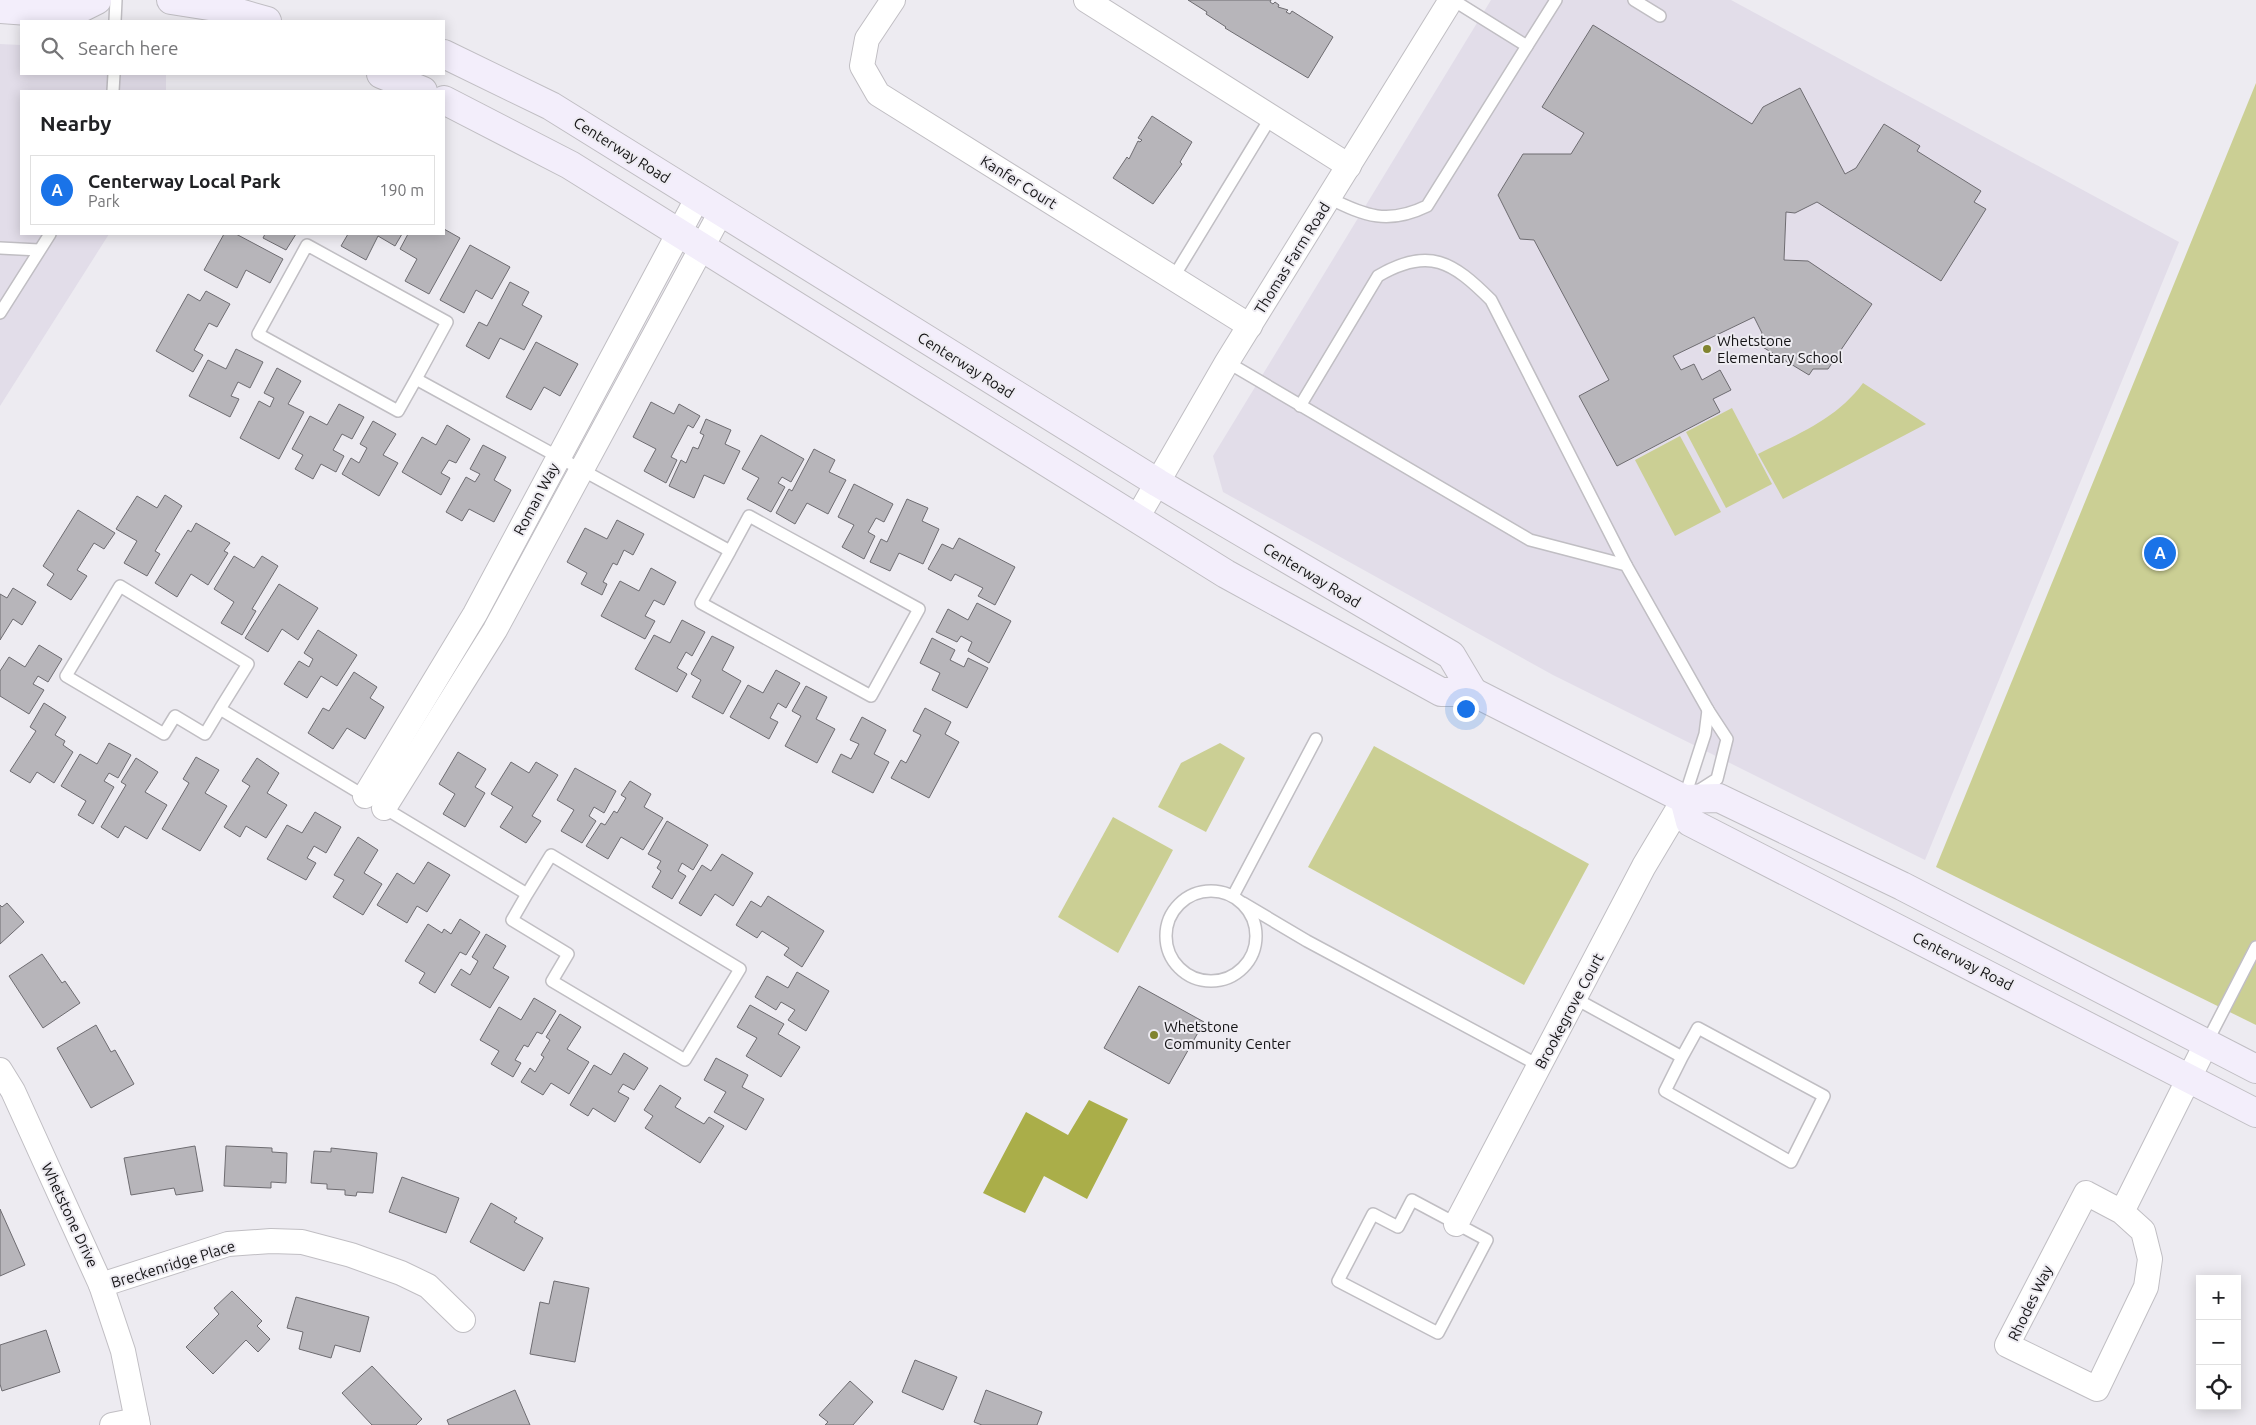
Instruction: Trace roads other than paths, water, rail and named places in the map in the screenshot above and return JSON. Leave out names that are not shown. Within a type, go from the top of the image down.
[{"type":"street","points":[[0,9],[69,14],[97,0]]},
{"type":"street","points":[[171,0],[222,8],[264,20]]},
{"type":"street","name":"Kanfer Court","points":[[893,0],[867,39],[862,66],[878,94],[1250,326]]},
{"type":"street","points":[[1086,0],[1349,166]]},
{"type":"street","name":"Thomas Farm Road","points":[[1137,518],[1227,362],[1452,0]]},
{"type":"street","name":"Centerway Road","points":[[445,54],[550,106],[1158,484],[1450,655],[1473,692]]},
{"type":"street","points":[[383,75],[420,90]]},
{"type":"street","points":[[445,101],[570,165],[1226,574],[1441,692],[1473,692],[1684,799],[1719,798],[1902,886],[2256,1069]]},
{"type":"street","name":"Roman Way","points":[[374,802],[698,197]]},
{"type":"street","name":"Roman Way","points":[[374,802],[495,630],[721,212]]},
{"type":"street","name":"Centerway Road","points":[[1684,799],[1690,822],[2256,1113]]},
{"type":"street","name":"Brookegrove Court","points":[[1456,1224],[1576,1000],[1644,866],[1684,799]]},
{"type":"street","points":[[2122,1212],[2206,1044]]},
{"type":"street","name":"Whetstone Drive","points":[[0,1070],[13,1091],[101,1285],[123,1351],[138,1422]]},
{"type":"street","name":"Rhodes Way","points":[[2086,1193],[2122,1212],[2143,1231],[2150,1259],[2146,1287],[2097,1389],[2007,1345],[2086,1193]]},
{"type":"street","name":"Breckenridge Place","points":[[101,1285],[228,1244],[271,1241],[302,1242],[351,1255],[401,1273],[428,1286],[463,1320]]},
{"type":"street","points":[[112,1425],[138,1422]]},
{"type":"lane","points":[[115,20],[116,0]]},
{"type":"lane","points":[[1452,0],[1527,46]]},
{"type":"lane","points":[[1329,198],[1356,212],[1378,217],[1407,216],[1427,206],[1556,0]]},
{"type":"lane","points":[[1634,0],[1660,16]]},
{"type":"lane","points":[[113,90],[114,75]]},
{"type":"lane","points":[[1173,278],[1272,117]]},
{"type":"lane","points":[[0,313],[49,235]]},
{"type":"lane","points":[[307,245],[447,322],[416,379],[398,411],[258,334],[307,245]]},
{"type":"lane","points":[[0,248],[39,250]]},
{"type":"lane","points":[[1300,406],[1378,276],[1400,263],[1424,260],[1446,264],[1468,276],[1491,300],[1626,565],[1708,710],[1727,739],[1717,779],[1684,799]]},
{"type":"lane","points":[[1227,362],[1530,540],[1626,565]]},
{"type":"lane","points":[[416,379],[730,551]]},
{"type":"lane","points":[[749,516],[919,609],[871,696],[701,603],[730,551],[749,516]]},
{"type":"lane","points":[[120,586],[248,664],[220,709],[205,734],[175,716],[164,734],[66,676],[120,586]]},
{"type":"lane","points":[[220,709],[527,894]]},
{"type":"lane","points":[[1684,799],[1705,734],[1708,710]]},
{"type":"lane","points":[[1238,900],[1316,739]]},
{"type":"lane","points":[[551,855],[740,969],[685,1060],[552,981],[568,954],[512,920],[527,894],[551,855]]},
{"type":"lane","points":[[1238,900],[1254,922],[1256,934],[1255,949],[1242,970],[1226,979],[1206,981],[1193,978],[1180,970],[1166,944],[1166,928],[1172,913],[1184,900],[1193,894],[1208,891],[1238,900],[1307,941],[1540,1066]]},
{"type":"lane","points":[[2206,1044],[2256,947]]},
{"type":"lane","points":[[1576,1000],[1682,1057]]},
{"type":"lane","points":[[1698,1028],[1824,1096],[1791,1162],[1665,1091],[1682,1057],[1698,1028]]},
{"type":"lane","points":[[1412,1200],[1456,1224],[1487,1240],[1438,1333],[1338,1281],[1374,1214],[1398,1226],[1412,1200]]},
{"type":"place","name":"Whetstone Elementary School","points":[[1707,349]]},
{"type":"place","name":"Centerway Local Park","points":[[2160,553]]},
{"type":"place","name":"Whetstone Community Center","points":[[1154,1035]]}]
